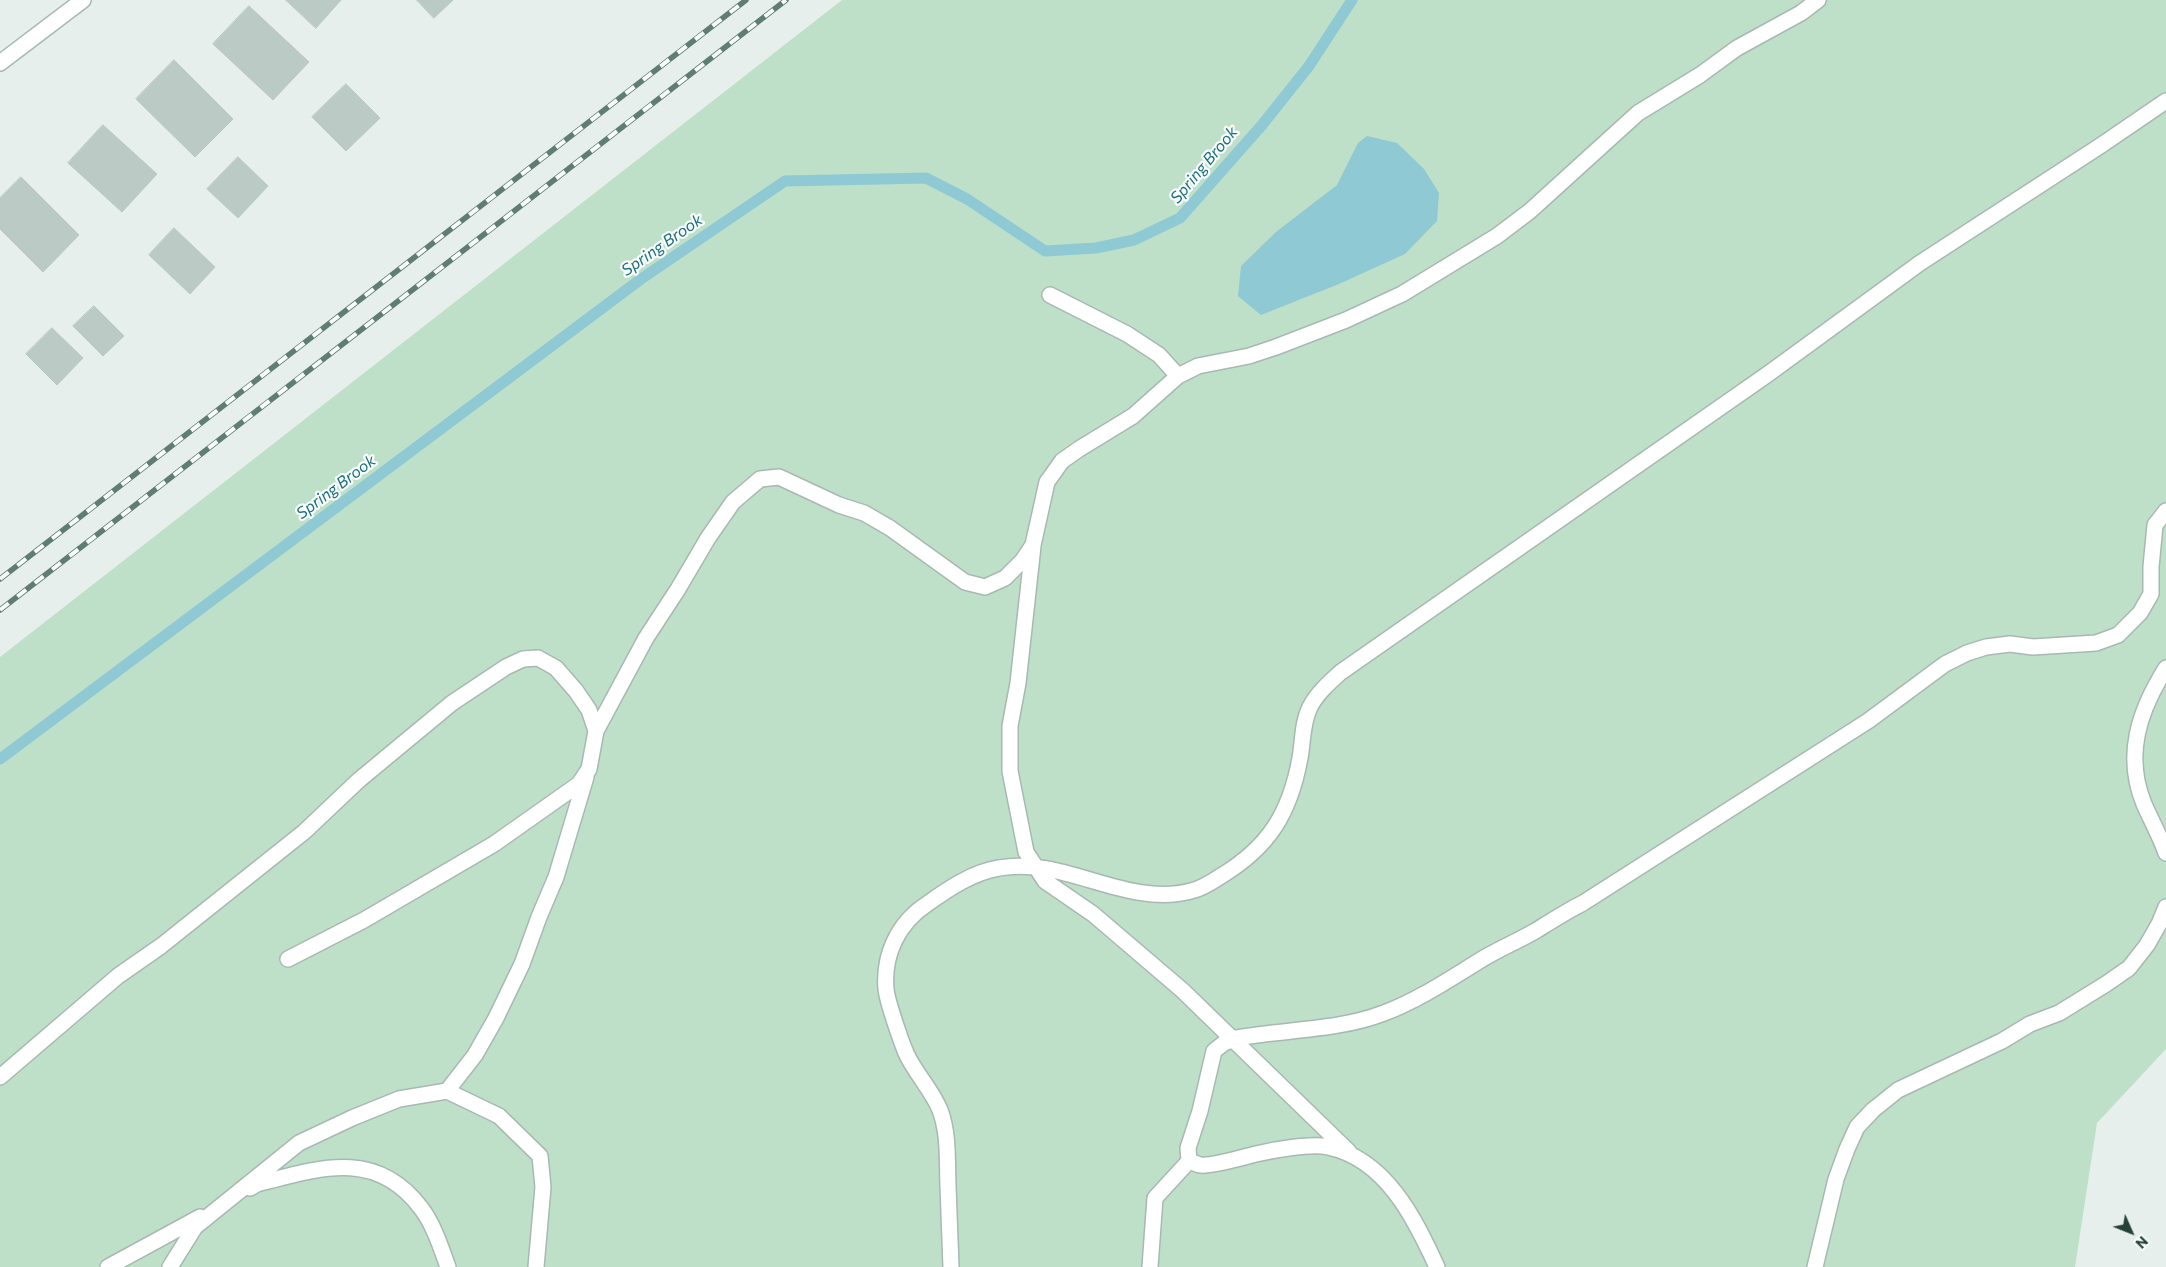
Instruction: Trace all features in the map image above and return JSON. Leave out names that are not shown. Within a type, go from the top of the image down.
[{"type":"street","points":[[0,64],[83,0]]},
{"type":"street","points":[[1437,1267],[1423,1236],[1403,1201],[1374,1169],[1351,1154],[1182,990],[1141,954],[1094,914],[1045,881],[1026,852],[1010,771],[1010,726],[1018,683],[1033,545],[1047,482],[1062,461],[1079,448],[1133,416],[1178,376],[1198,366],[1249,356],[1276,347],[1346,320],[1402,294],[1497,236],[1530,211],[1638,113],[1700,75],[1738,48],[1801,13],[1818,0]]},
{"type":"street","points":[[951,1267],[948,1144],[940,1110],[906,1053],[886,991],[887,962],[898,932],[912,913],[949,889],[999,868],[1035,867],[1129,890],[1162,895],[1192,891],[1227,872],[1246,859],[1266,839],[1285,812],[1295,785],[1304,727],[1310,707],[1323,689],[1341,672],[1768,374],[1920,263],[2100,146],[2166,100]]},
{"type":"street","points":[[1050,295],[1127,334],[1159,356],[1178,376]]},
{"type":"street","points":[[448,1091],[475,1055],[496,1018],[522,964],[556,877],[589,769],[596,731],[646,638],[708,538],[733,502],[760,479],[779,478],[839,505],[864,513],[890,528],[965,582],[985,587],[1005,578],[1023,560],[1033,545]]},
{"type":"street","points":[[1150,1267],[1155,1198],[1189,1161],[1188,1148],[1200,1110],[1214,1051],[1224,1043],[1262,1034],[1325,1028],[1349,1023],[1404,1005],[1462,973],[1484,958],[1537,930],[1559,914],[1584,903],[1868,721],[1945,664],[1967,653],[1986,647],[2010,644],[2042,646],[2096,643],[2118,635],[2140,613],[2151,594],[2151,567],[2155,525],[2166,511]]},
{"type":"street","points":[[0,1077],[118,976],[161,946],[304,832],[409,738],[452,703],[506,667],[523,659],[538,658],[556,668],[576,691],[589,710],[596,731]]},
{"type":"street","points":[[2166,668],[2147,699],[2137,728],[2135,753],[2139,788],[2144,804],[2158,830],[2166,853]]},
{"type":"street","points":[[288,959],[364,920],[494,844],[579,784],[589,769]]},
{"type":"street","points":[[1815,1267],[1836,1179],[1847,1149],[1857,1127],[1873,1110],[1898,1090],[2002,1040],[2030,1024],[2059,1013],[2130,968],[2147,945],[2166,907]]},
{"type":"street","points":[[170,1267],[195,1227],[299,1143],[352,1118],[399,1099],[448,1091],[499,1116],[540,1156],[543,1187],[536,1267]]},
{"type":"street","points":[[1189,1161],[1201,1166],[1268,1151],[1301,1147],[1327,1146],[1351,1154]]},
{"type":"street","points":[[108,1267],[257,1184],[296,1174],[351,1166],[380,1172],[403,1186],[422,1209],[437,1237],[448,1267]]},
{"type":"green space","points":[[842,0],[2166,0],[2166,1049],[2097,1123],[2075,1267],[0,1267],[0,657]]},
{"type":"water","points":[[1367,136],[1397,143],[1424,169],[1439,193],[1437,221],[1405,254],[1339,284],[1261,315],[1238,296],[1241,266],[1276,232],[1337,185],[1358,143]]},
{"type":"building","points":[[286,0],[341,0],[316,28]]},
{"type":"building","points":[[417,0],[453,0],[434,18]]},
{"type":"building","points":[[249,6],[309,62],[273,100],[213,44]]},
{"type":"building","points":[[174,60],[233,119],[195,157],[136,99]]},
{"type":"building","points":[[346,84],[380,118],[346,151],[312,117]]},
{"type":"building","points":[[103,125],[157,174],[122,212],[68,163]]},
{"type":"building","points":[[238,157],[268,186],[238,218],[207,189]]},
{"type":"building","points":[[21,177],[79,235],[43,272],[0,229],[0,198]]},
{"type":"building","points":[[174,228],[215,267],[190,294],[149,255]]},
{"type":"building","points":[[94,306],[124,336],[103,356],[73,326]]},
{"type":"building","points":[[52,328],[83,358],[57,385],[26,354]]},
{"type":"waterway","name":"Spring Brook","points":[[0,759],[641,279],[785,181],[926,178],[967,199],[1045,251],[1096,248],[1134,240],[1180,218],[1262,125],[1309,66],[1352,0]]},
{"type":"railway","points":[[0,579],[746,0]]},
{"type":"railway","points":[[0,610],[786,0]]}]
